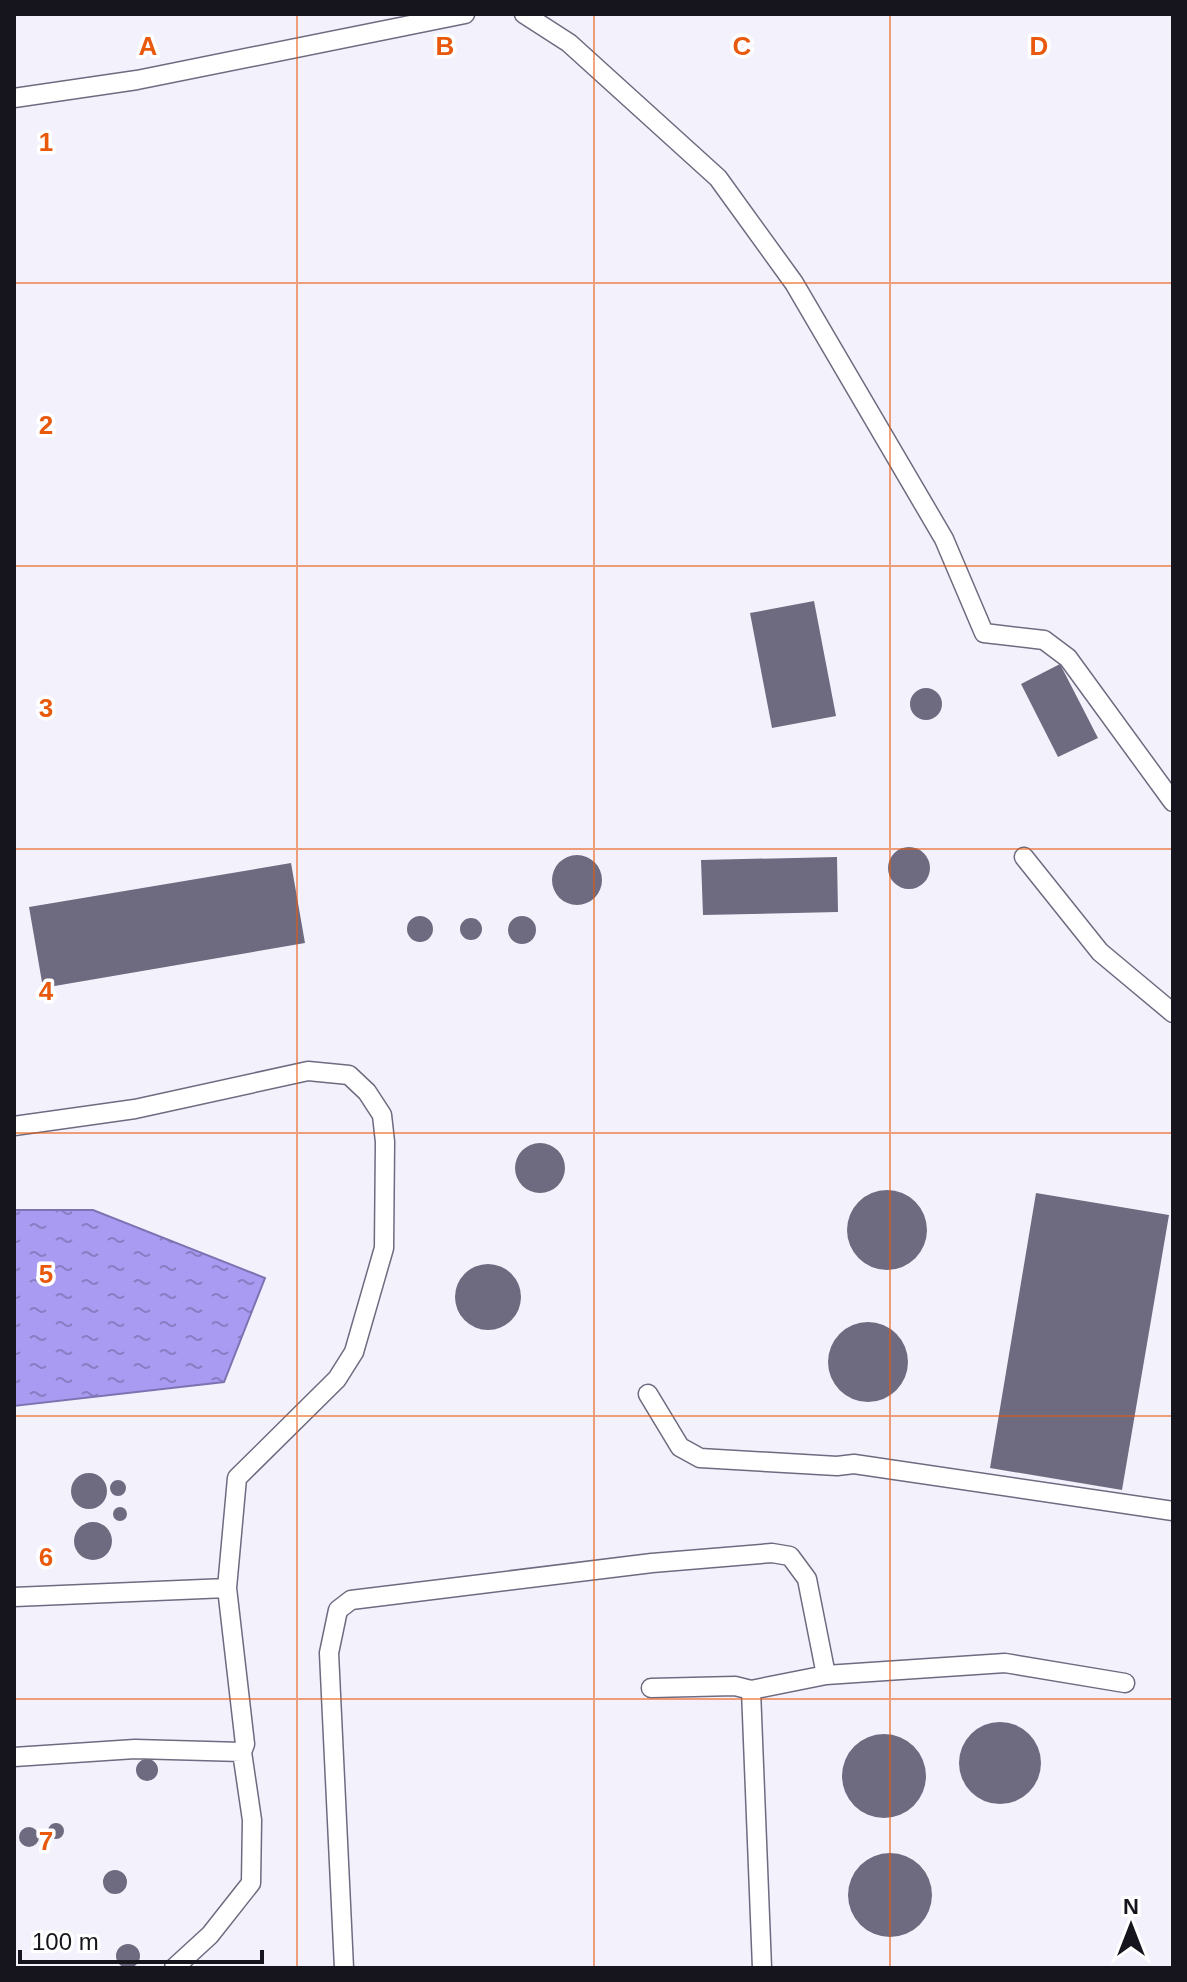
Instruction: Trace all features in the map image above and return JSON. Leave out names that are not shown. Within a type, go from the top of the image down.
[{"type":"street","points":[[14,98],[137,80],[465,14]]},
{"type":"street","points":[[524,14],[590,60],[617,89],[718,178],[794,283],[936,525],[984,633],[1044,640],[1068,658],[1173,802]]},
{"type":"street","points":[[1024,857],[1100,952],[1173,1013]]},
{"type":"street","points":[[14,1126],[135,1109],[308,1071],[349,1075],[367,1092],[382,1115],[385,1142],[384,1248],[354,1352],[337,1379],[237,1478],[227,1588],[245,1744],[242,1752],[252,1820],[251,1883],[210,1935],[174,1968]]},
{"type":"street","points":[[648,1394],[680,1447],[700,1458],[837,1466],[854,1464],[1173,1511]]},
{"type":"street","points":[[344,1968],[329,1653],[338,1610],[351,1600],[638,1565],[772,1553],[790,1556],[807,1579],[826,1675]]},
{"type":"street","points":[[14,1597],[227,1588]]},
{"type":"street","points":[[651,1688],[735,1686],[751,1690],[814,1680],[826,1675],[1005,1663],[1125,1683]]},
{"type":"street","points":[[751,1690],[762,1968]]},
{"type":"street","points":[[14,1757],[135,1749],[242,1752]]},
{"type":"water","points":[[14,1210],[93,1210],[265,1278],[224,1382],[14,1406]]},
{"type":"building","points":[[814,601],[836,716],[772,728],[750,613]]},
{"type":"building","points":[[1060,664],[1098,738],[1058,757],[1021,684]]},
{"type":"building","points":[[926,688],[938,692],[942,704],[938,716],[926,720],[914,716],[910,704],[914,692]]},
{"type":"building","points":[[909,847],[924,853],[930,868],[924,883],[909,889],[894,883],[888,868],[894,853]]},
{"type":"building","points":[[577,855],[595,862],[602,880],[595,898],[577,905],[559,898],[552,880],[559,862]]},
{"type":"building","points":[[837,857],[838,912],[703,915],[701,860]]},
{"type":"building","points":[[291,863],[305,943],[43,988],[29,907]]},
{"type":"building","points":[[420,916],[429,920],[433,929],[429,938],[420,942],[411,938],[407,929],[411,920]]},
{"type":"building","points":[[522,916],[532,920],[536,930],[532,940],[522,944],[512,940],[508,930],[512,920]]},
{"type":"building","points":[[467,918],[475,918],[482,929],[475,940],[467,940],[460,933],[460,925]]},
{"type":"building","points":[[540,1143],[558,1150],[565,1168],[558,1186],[540,1193],[522,1186],[515,1168],[522,1150]]},
{"type":"building","points":[[887,1190],[902,1193],[915,1202],[924,1215],[927,1230],[924,1245],[915,1258],[902,1267],[887,1270],[872,1267],[859,1258],[850,1245],[847,1230],[850,1215],[859,1202],[872,1193]]},
{"type":"building","points":[[1036,1193],[1169,1215],[1122,1490],[990,1468]]},
{"type":"building","points":[[481,1264],[495,1264],[507,1269],[516,1278],[521,1297],[519,1310],[512,1321],[495,1330],[481,1330],[469,1325],[460,1316],[455,1304],[455,1290],[460,1278],[469,1269]]},
{"type":"building","points":[[868,1322],[883,1325],[896,1334],[905,1347],[908,1362],[905,1377],[896,1390],[883,1399],[868,1402],[853,1399],[840,1390],[831,1377],[828,1362],[831,1347],[840,1334],[853,1325]]},
{"type":"building","points":[[89,1473],[102,1478],[107,1491],[102,1504],[89,1509],[76,1504],[71,1491],[76,1478]]},
{"type":"building","points":[[115,1480],[121,1480],[126,1488],[124,1494],[115,1496],[110,1491],[110,1485]]},
{"type":"building","points":[[120,1507],[127,1514],[120,1521],[113,1514]]},
{"type":"building","points":[[93,1522],[106,1528],[112,1541],[106,1554],[93,1560],[80,1554],[74,1541],[80,1528]]},
{"type":"building","points":[[1000,1722],[1016,1725],[1029,1734],[1038,1747],[1041,1763],[1038,1779],[1029,1792],[1016,1801],[1000,1804],[984,1801],[971,1792],[962,1779],[959,1763],[962,1747],[971,1734],[984,1725]]},
{"type":"building","points":[[884,1734],[900,1737],[914,1746],[923,1760],[926,1776],[923,1792],[914,1806],[900,1815],[884,1818],[868,1815],[854,1806],[845,1792],[842,1776],[845,1760],[854,1746],[868,1737]]},
{"type":"building","points":[[147,1759],[155,1762],[158,1770],[155,1778],[147,1781],[139,1778],[136,1770],[139,1762]]},
{"type":"building","points":[[56,1823],[62,1825],[62,1837],[56,1839],[50,1837],[48,1831],[50,1825]]},
{"type":"building","points":[[29,1827],[36,1830],[39,1837],[36,1844],[29,1847],[22,1844],[19,1837],[22,1830]]},
{"type":"building","points":[[890,1853],[906,1856],[920,1865],[929,1879],[932,1895],[929,1911],[920,1925],[906,1934],[890,1937],[874,1934],[860,1925],[851,1911],[848,1895],[851,1879],[860,1865],[874,1856]]},
{"type":"building","points":[[115,1870],[124,1873],[127,1882],[124,1891],[115,1894],[106,1891],[103,1882],[106,1873]]},
{"type":"building","points":[[128,1944],[139,1951],[140,1956],[133,1967],[128,1968],[117,1961],[116,1956],[123,1945]]}]
